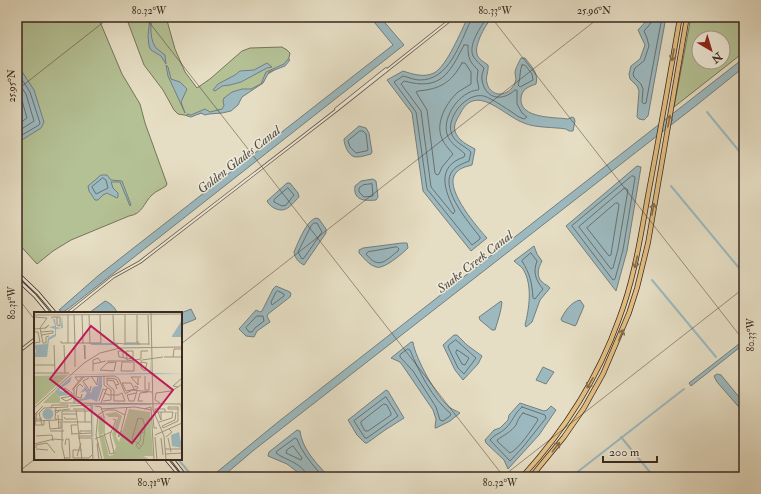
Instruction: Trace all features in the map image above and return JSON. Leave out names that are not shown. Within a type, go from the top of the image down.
[{"type":"highway","points":[[522,477],[556,436],[593,378],[628,295],[639,250],[680,17]]},
{"type":"highway","points":[[531,477],[564,437],[584,408],[603,374],[629,313],[643,264],[687,17]]},
{"type":"main road","points":[[17,273],[38,293],[54,312]]},
{"type":"main road","points":[[17,279],[35,296],[48,312]]},
{"type":"main road","points":[[167,460],[181,477]]},
{"type":"main road","points":[[173,460],[186,477]]},
{"type":"street","points":[[69,312],[113,277],[140,262],[454,17]]},
{"type":"street","points":[[17,353],[34,340]]},
{"type":"green space","points":[[17,17],[98,17],[122,74],[140,104],[145,123],[167,184],[155,192],[143,207],[134,215],[71,240],[53,251],[37,264],[17,242]]},
{"type":"green space","points":[[126,17],[166,17],[175,49],[185,72],[197,88],[210,79],[242,51],[250,48],[282,47],[290,53],[288,62],[266,75],[263,83],[246,92],[235,105],[214,113],[202,113],[190,116],[178,114],[174,110],[163,90],[144,65]]},
{"type":"green space","points":[[691,17],[744,17],[744,52],[731,62],[731,30],[691,30],[691,70],[721,70],[674,107]]},
{"type":"water","points":[[150,17],[152,17],[151,29],[153,42],[157,49],[165,55],[166,64],[161,56],[151,50],[149,46],[148,36]]},
{"type":"water","points":[[370,17],[380,17],[404,45],[68,309],[63,312],[59,310],[99,275],[393,45]]},
{"type":"water","points":[[468,17],[493,17],[481,34],[477,45],[477,54],[481,60],[488,65],[488,87],[494,93],[501,94],[510,90],[516,79],[515,71],[518,63],[521,58],[525,58],[534,70],[537,80],[536,84],[530,86],[523,92],[521,98],[522,105],[526,110],[539,116],[568,119],[572,117],[575,121],[573,131],[534,126],[524,123],[483,101],[475,100],[467,104],[455,123],[455,131],[461,140],[475,149],[472,165],[458,171],[454,176],[453,183],[455,191],[464,209],[487,238],[471,251],[423,191],[412,113],[387,80],[403,71],[422,75],[434,73],[449,56]]},
{"type":"water","points":[[650,17],[666,17],[648,116],[644,120],[637,117],[639,91],[637,86],[630,79],[629,74],[631,66],[640,59],[645,45],[638,30]]},
{"type":"water","points":[[744,58],[744,67],[698,104],[254,450],[222,477],[211,477],[278,422],[729,70],[731,70],[731,68]]},
{"type":"water","points":[[288,59],[290,60],[285,66],[269,72],[263,83],[242,97],[238,105],[231,111],[205,115],[201,113],[191,117],[187,116],[187,114],[191,115],[205,109],[210,112],[222,109],[224,106],[224,98],[232,92],[242,89],[251,89],[261,84],[266,72],[284,64]]},
{"type":"water","points":[[267,63],[272,67],[267,68],[241,82],[222,86],[215,91],[213,90],[218,84],[240,71],[254,70]]},
{"type":"water","points":[[17,64],[34,90],[44,122],[41,128],[17,143]]},
{"type":"water","points":[[166,65],[168,67],[171,79],[180,82],[187,89],[181,102],[185,113],[168,76]]},
{"type":"water","points":[[359,126],[366,128],[369,133],[372,152],[371,154],[354,157],[349,153],[344,139]]},
{"type":"water","points":[[637,166],[641,167],[627,251],[616,291],[566,226]]},
{"type":"water","points":[[101,175],[107,175],[111,180],[122,181],[131,205],[130,206],[120,182],[111,182],[113,188],[118,193],[117,198],[107,193],[98,200],[95,200],[89,191],[88,186]]},
{"type":"water","points":[[373,179],[376,181],[378,197],[376,200],[364,200],[358,197],[356,195],[355,186],[361,181]]},
{"type":"water","points":[[287,183],[290,183],[298,193],[299,197],[288,208],[278,210],[267,201]]},
{"type":"water","points":[[316,218],[319,219],[326,229],[326,233],[304,265],[297,260],[294,252],[309,223]]},
{"type":"water","points":[[407,243],[408,248],[392,261],[379,267],[371,265],[359,253],[359,250],[363,248]]},
{"type":"water","points":[[534,246],[542,261],[538,275],[540,280],[550,288],[540,300],[532,322],[526,327],[529,297],[528,282],[523,269],[514,261]]},
{"type":"water","points":[[276,286],[290,292],[290,297],[268,314],[267,316],[270,322],[257,331],[254,337],[246,336],[239,329],[256,310],[260,312],[262,311]]},
{"type":"water","points":[[580,300],[584,306],[576,325],[575,326],[562,321],[561,319],[564,313],[569,307]]},
{"type":"water","points":[[105,301],[112,306],[116,312],[90,312]]},
{"type":"water","points":[[501,301],[501,309],[495,330],[492,330],[480,320],[479,317]]},
{"type":"water","points":[[191,309],[196,319],[182,325],[182,313]]},
{"type":"water","points":[[454,335],[457,335],[467,345],[482,356],[478,364],[463,380],[455,370],[443,345]]},
{"type":"water","points":[[744,340],[744,344],[691,386],[689,383]]},
{"type":"water","points":[[413,342],[422,367],[439,395],[449,407],[460,413],[450,421],[436,428],[436,419],[433,410],[400,362],[391,358]]},
{"type":"water","points":[[543,367],[554,372],[546,384],[536,380]]},
{"type":"water","points":[[717,374],[721,375],[744,403],[744,413],[717,382],[714,376]]},
{"type":"water","points":[[386,390],[404,418],[365,443],[357,435],[348,420]]},
{"type":"water","points":[[520,403],[544,411],[551,406],[556,410],[539,435],[508,469],[504,460],[486,443],[485,440],[494,430],[500,428],[508,420],[509,415]]},
{"type":"water","points":[[297,430],[300,431],[301,438],[311,456],[329,477],[304,477],[287,464],[268,456],[269,452]]},
{"type":"waterway","points":[[707,112],[744,157]]},
{"type":"waterway","points":[[671,186],[744,274]]},
{"type":"waterway","points":[[652,280],[716,357]]},
{"type":"waterway","points":[[571,477],[684,389]]},
{"type":"waterway","points":[[621,437],[654,477]]},
{"type":"waterway","points":[[179,460],[193,477]]},
{"type":"water label","name":"Golden Glades Canal","points":[[239,160]]},
{"type":"water label","name":"Snake Creek Canal","points":[[475,262]]}]
